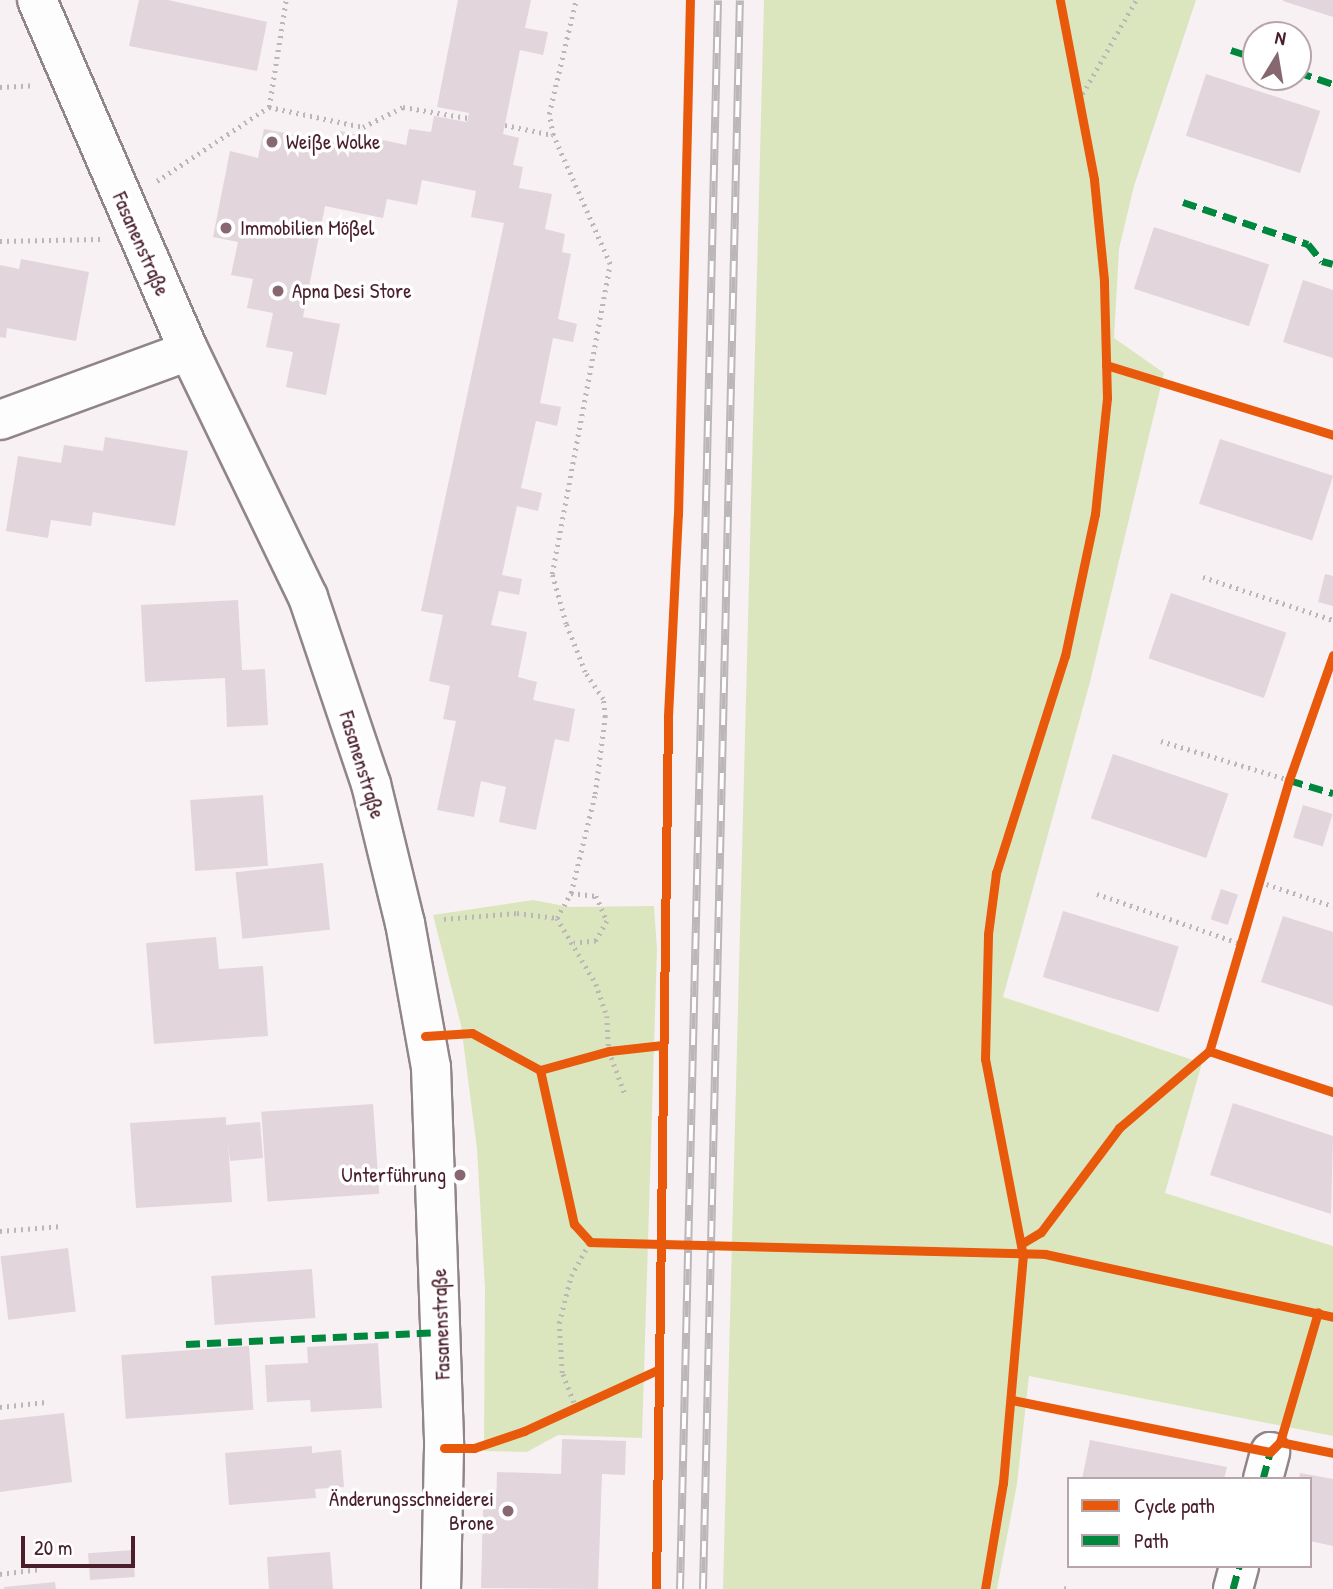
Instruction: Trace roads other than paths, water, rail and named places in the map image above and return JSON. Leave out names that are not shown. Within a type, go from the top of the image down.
[{"type":"street","name":"Fasanenstraße","points":[[37,0],[123,204],[189,351],[308,597],[371,784],[405,923],[431,1067],[436,1151],[444,1448],[441,1589]]},
{"type":"street","points":[[0,420],[189,351]]},
{"type":"street","points":[[1233,1589],[1238,1568]]},
{"type":"railway","points":[[680,1589],[718,0]]},
{"type":"railway","points":[[703,1589],[740,0]]},
{"type":"place","name":"Weiße Wolke","points":[[272,142]]},
{"type":"place","name":"Immobilien Mößel","points":[[226,228]]},
{"type":"place","name":"Apna Desi Store","points":[[278,291]]},
{"type":"place","name":"Unterführung","points":[[460,1175]]},
{"type":"place","name":"Änderungsschneiderei Brone","points":[[508,1511]]}]
